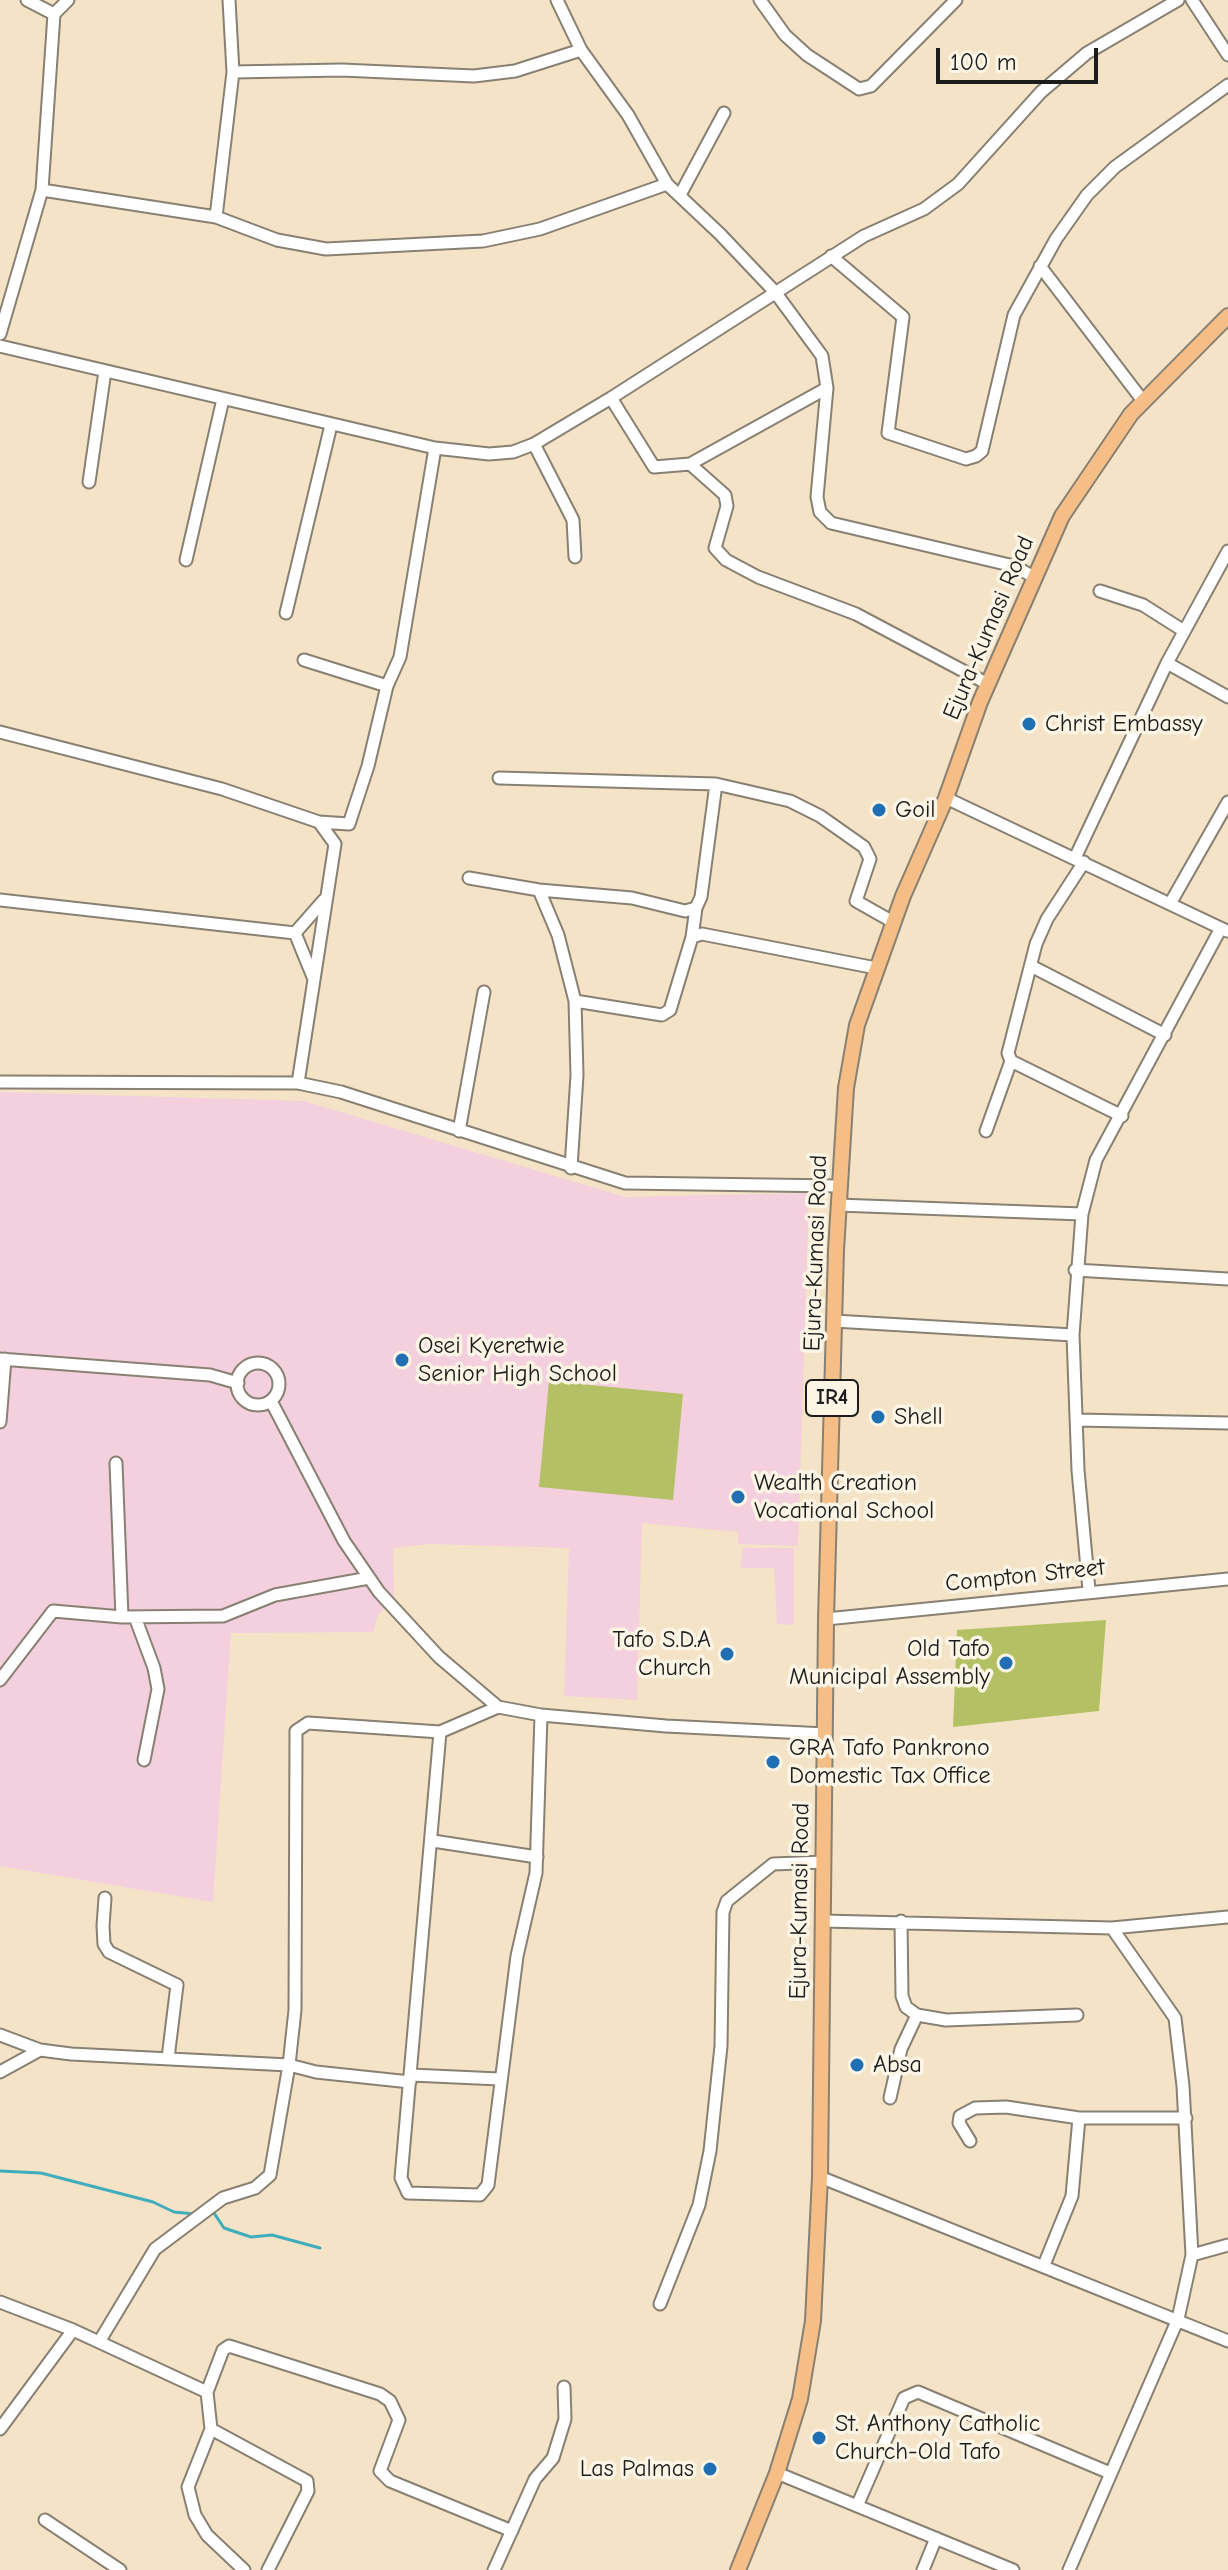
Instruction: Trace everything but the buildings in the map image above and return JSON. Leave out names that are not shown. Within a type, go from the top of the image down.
[{"type":"main road","name":"Ejura-Kumasi Road","points":[[738,2570],[777,2473],[810,2359],[820,2177],[826,1619],[834,1321],[839,1186],[852,1052],[893,922],[946,798],[988,684],[1034,577],[1080,486],[1105,448],[1143,401],[1228,316]]},
{"type":"street","points":[[27,0],[54,14]]},
{"type":"street","points":[[0,334],[42,190],[54,14],[68,0]]},
{"type":"street","points":[[216,217],[233,72],[229,0]]},
{"type":"street","points":[[557,0],[581,50],[628,115],[667,184],[775,292],[822,356],[827,388],[817,497],[820,512],[831,523],[1014,566],[1034,577]]},
{"type":"street","points":[[760,0],[785,35],[807,55],[859,89],[871,86],[956,0]]},
{"type":"street","points":[[0,346],[435,448],[489,454],[513,452],[534,444],[611,398],[831,256],[924,209],[947,192],[1041,92],[1087,53],[1178,0]]},
{"type":"street","points":[[1192,0],[1228,55]]},
{"type":"street","points":[[233,72],[342,70],[474,76],[515,71],[581,50]]},
{"type":"street","points":[[831,256],[903,317],[888,433],[966,459],[982,451],[1014,315],[1040,266],[1087,195],[1115,167],[1228,85]]},
{"type":"street","points":[[680,195],[724,113]]},
{"type":"street","points":[[42,190],[216,217],[277,240],[326,249],[483,241],[540,229],[667,184]]},
{"type":"street","points":[[1040,266],[1143,401]]},
{"type":"street","points":[[89,482],[105,371]]},
{"type":"street","points":[[611,398],[654,467],[690,464],[827,388]]},
{"type":"street","points":[[186,560],[223,399]]},
{"type":"street","points":[[286,613],[331,425]]},
{"type":"street","points":[[534,444],[573,520],[575,557]]},
{"type":"street","points":[[0,732],[222,789],[319,822],[349,824],[387,686],[400,657],[435,448]]},
{"type":"street","points":[[690,464],[725,495],[727,506],[715,548],[726,560],[758,577],[856,614],[988,684]]},
{"type":"street","points":[[986,1131],[1011,1061],[1009,1044],[1047,919],[1079,860],[1167,663],[1228,551]]},
{"type":"street","points":[[1100,591],[1143,605],[1184,631]]},
{"type":"street","points":[[304,660],[387,686]]},
{"type":"street","points":[[1167,663],[1228,697]]},
{"type":"street","points":[[499,778],[716,784],[790,801],[820,816],[864,847],[870,859],[856,901],[893,922]]},
{"type":"street","points":[[575,1001],[662,1015],[670,1010],[692,937],[716,784]]},
{"type":"street","points":[[946,798],[1225,930],[1096,1160],[1082,1214],[1075,1270],[1073,1335],[1089,1590]]},
{"type":"street","points":[[1171,902],[1228,802]]},
{"type":"street","points":[[298,1083],[335,844],[319,822]]},
{"type":"street","points":[[469,878],[539,890],[632,898],[685,911],[696,908]]},
{"type":"street","points":[[539,890],[558,935],[575,1001],[577,1075],[571,1168]]},
{"type":"street","points":[[295,933],[325,898]]},
{"type":"street","points":[[0,900],[295,933]]},
{"type":"street","points":[[295,933],[313,979]]},
{"type":"street","points":[[692,937],[702,934],[876,968]]},
{"type":"street","points":[[1031,966],[1165,1035]]},
{"type":"street","points":[[459,1131],[484,992]]},
{"type":"street","points":[[1011,1061],[1122,1116]]},
{"type":"street","points":[[0,1082],[298,1083],[341,1092],[625,1183],[839,1186]]},
{"type":"street","points":[[838,1205],[1082,1214]]},
{"type":"street","points":[[1075,1270],[1228,1279]]},
{"type":"street","points":[[834,1321],[1073,1335]]},
{"type":"street","points":[[0,1422],[2,1359],[210,1375],[238,1383]]},
{"type":"street","points":[[251,1365],[269,1366],[277,1375],[279,1386],[271,1401],[260,1405],[248,1403],[240,1394],[238,1383],[242,1372],[251,1365]]},
{"type":"street","points":[[271,1401],[344,1541],[369,1578],[439,1657],[498,1707],[541,1715],[825,1734]]},
{"type":"street","points":[[1076,1420],[1228,1423]]},
{"type":"street","points":[[116,1463],[128,1617],[154,1668],[158,1689],[144,1760]]},
{"type":"street","points":[[0,1680],[53,1611],[128,1617],[223,1616],[275,1595],[369,1578]]},
{"type":"street","name":"Compton Street","points":[[826,1619],[1089,1590],[1228,1579]]},
{"type":"street","points":[[99,2342],[155,2249],[223,2198],[255,2188],[270,2175],[295,2010],[296,1731],[308,1723],[440,1732],[498,1707]]},
{"type":"street","points":[[440,1732],[403,2187],[413,2194],[480,2195],[488,2185],[499,2079],[517,1956],[537,1857],[541,1715]]},
{"type":"street","points":[[433,1841],[537,1857]]},
{"type":"street","points":[[660,2304],[699,2205],[710,2151],[721,2046],[723,1912],[727,1901],[773,1864],[824,1862]]},
{"type":"street","points":[[105,1898],[104,1935],[109,1952],[177,1985],[168,2058]]},
{"type":"street","points":[[823,1921],[1112,1928],[1228,1917]]},
{"type":"street","points":[[901,1921],[902,1996],[906,2007],[917,2015],[946,2020],[1077,2015]]},
{"type":"street","points":[[1069,2570],[1178,2319],[1192,2255],[1186,2118],[1175,2018],[1112,1928]]},
{"type":"street","points":[[890,2098],[901,2049],[917,2015]]},
{"type":"street","points":[[0,2035],[40,2050],[289,2065],[316,2072],[410,2078],[499,2079]]},
{"type":"street","points":[[0,2072],[40,2050]]},
{"type":"street","points":[[970,2141],[959,2123],[960,2116],[975,2108],[1006,2107],[1079,2118],[1186,2118]]},
{"type":"street","points":[[1044,2265],[1072,2196],[1079,2118]]},
{"type":"street","points":[[820,2177],[1228,2341]]},
{"type":"street","points":[[1192,2255],[1228,2245]]},
{"type":"street","points":[[0,2302],[73,2330],[207,2392]]},
{"type":"street","points":[[0,2429],[73,2330]]},
{"type":"street","points":[[244,2570],[207,2535],[190,2501],[188,2487],[211,2429],[207,2392],[223,2350],[229,2346],[380,2394],[390,2401],[399,2420],[380,2471],[390,2481],[512,2531]]},
{"type":"street","points":[[494,2570],[535,2479],[553,2458],[565,2419],[564,2387]]},
{"type":"street","points":[[857,2506],[904,2398],[918,2392],[1110,2473]]},
{"type":"street","points":[[211,2429],[294,2471],[309,2485],[268,2570]]},
{"type":"street","points":[[777,2473],[1013,2570]]},
{"type":"street","points":[[45,2520],[120,2570]]},
{"type":"street","points":[[923,2570],[936,2538]]},
{"type":"shaded area","name":"Osei Kyeretwie Senior High School","points":[[0,1092],[304,1101],[625,1197],[809,1193],[798,1546],[738,1544],[738,1532],[642,1523],[637,1700],[564,1696],[569,1548],[430,1544],[393,1548],[394,1597],[378,1615],[373,1632],[231,1633],[213,1902],[0,1866]]},
{"type":"shaded area","points":[[743,1548],[794,1548],[794,1625],[777,1624],[774,1568],[740,1568]]},
{"type":"green space","points":[[549,1381],[683,1394],[673,1500],[539,1487]]},
{"type":"green space","points":[[1106,1620],[1099,1711],[953,1727],[957,1630]]},
{"type":"waterway","points":[[0,2171],[41,2173],[153,2202],[174,2212],[195,2214]]},
{"type":"waterway","points":[[212,2210],[224,2228],[251,2237],[272,2235],[320,2248]]},
{"type":"place","name":"Christ Embassy","points":[[1029,724]]},
{"type":"place","name":"Goil","points":[[879,810]]},
{"type":"place","name":"Osei Kyeretwie Senior High School","points":[[402,1360]]},
{"type":"place","name":"Shell","points":[[878,1417]]},
{"type":"place","name":"Wealth Creation Vocational School","points":[[738,1497]]},
{"type":"place","name":"Tafo S.D.A Church","points":[[727,1654]]},
{"type":"place","name":"Old Tafo Municipal Assembly","points":[[1006,1663]]},
{"type":"place","name":"GRA Tafo Pankrono Domestic Tax Office","points":[[773,1762]]},
{"type":"place","name":"Absa","points":[[857,2065]]},
{"type":"place","name":"St. Anthony Catholic Church-Old Tafo","points":[[819,2438]]},
{"type":"place","name":"Las Palmas","points":[[710,2469]]}]
